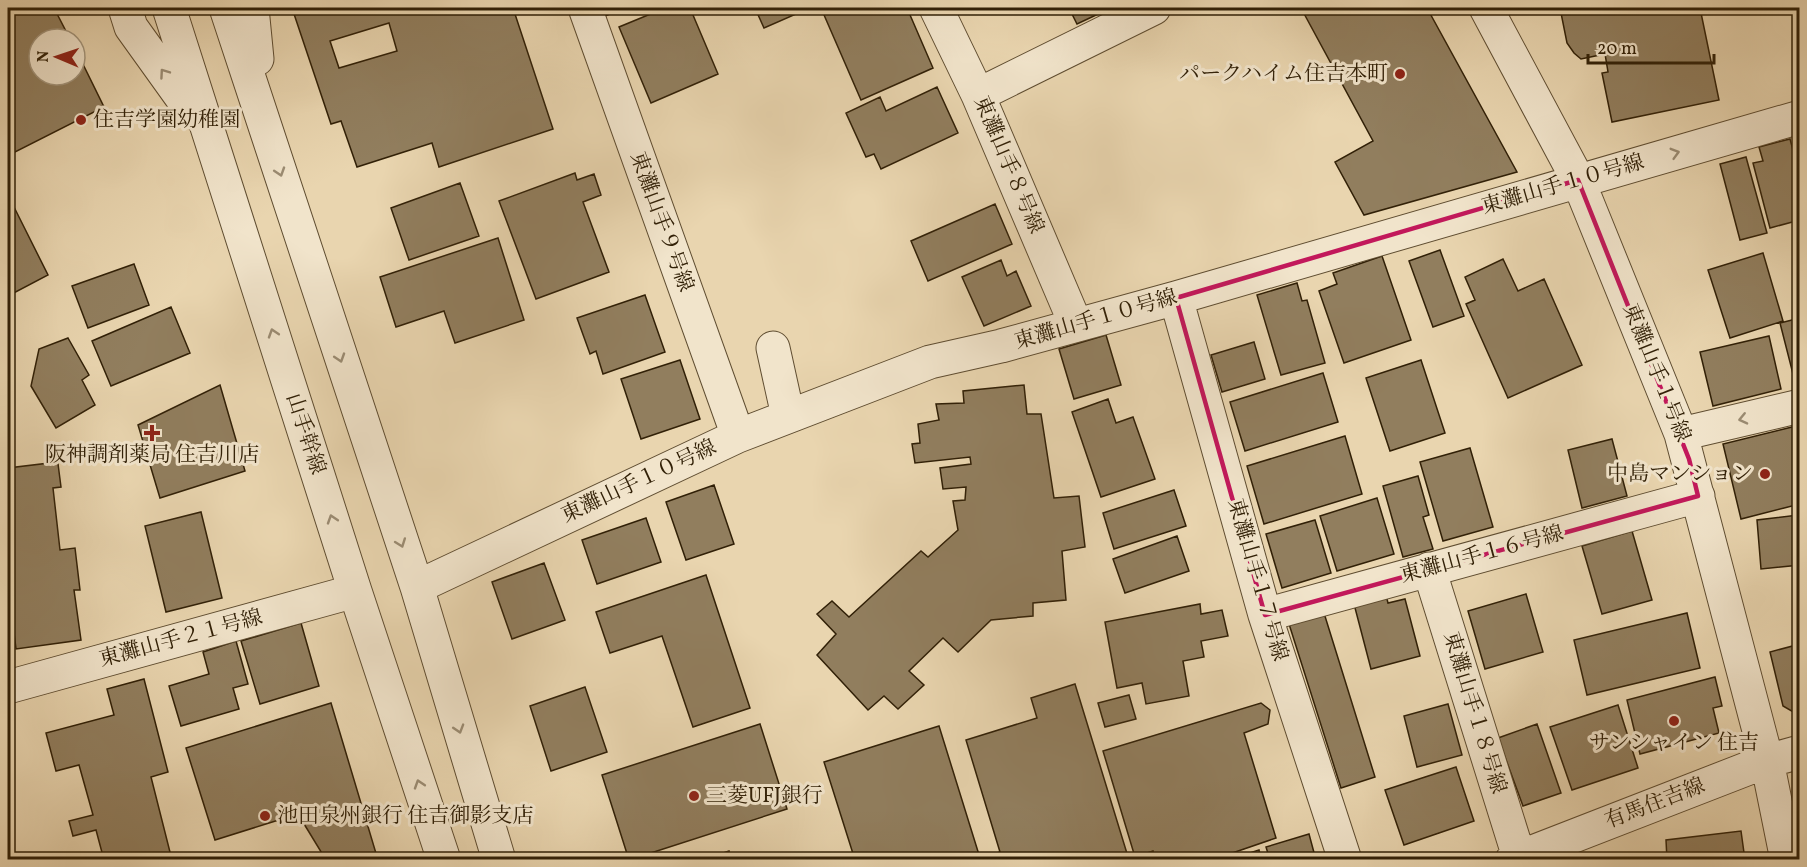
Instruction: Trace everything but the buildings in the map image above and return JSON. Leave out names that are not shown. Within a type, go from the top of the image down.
[{"type":"street","points":[[125,8],[132,27],[210,138]]},
{"type":"street","name":"山手幹線","points":[[169,8],[355,591],[444,860]]},
{"type":"street","points":[[226,8],[417,587],[499,860]]},
{"type":"street","points":[[252,8],[262,117]]},
{"type":"street","name":"東灘山手９号線","points":[[585,8],[738,436]]},
{"type":"street","name":"東灘山手８号線","points":[[936,8],[978,95],[1076,325]]},
{"type":"street","points":[[978,95],[1154,8]]},
{"type":"street","name":"東灘山手１号線","points":[[1486,8],[1578,180],[1681,434],[1767,761],[1787,860]]},
{"type":"street","name":"東灘山手１０号線","points":[[417,587],[738,436],[930,362],[1001,346],[1176,298],[1800,117]]},
{"type":"street","name":"東灘山手１７号線","points":[[1176,298],[1265,615],[1345,860]]},
{"type":"street","points":[[773,348],[788,416]]},
{"type":"street","points":[[1681,434],[1800,406]]},
{"type":"street","name":"東灘山手１６号線","points":[[1265,615],[1428,568],[1698,496]]},
{"type":"street","name":"東灘山手１８号線","points":[[1428,568],[1516,858]]},
{"type":"street","name":"東灘山手２１号線","points":[[8,687],[355,591]]},
{"type":"street","name":"有馬住吉線","points":[[1516,858],[1767,761],[1800,752]]},
{"type":"highlighted area","points":[[1578,180],[1689,459],[1698,496],[1265,615],[1176,298]]},
{"type":"place","name":"パークハイム住吉本町","points":[[1400,74]]},
{"type":"place","name":"住吉学園幼稚園","points":[[81,120]]},
{"type":"place","name":"阪神調剤薬局 住吉川店","points":[[152,433]]},
{"type":"place","name":"中島マンション","points":[[1765,474]]},
{"type":"place","name":"サンシャイン 住吉","points":[[1674,721]]},
{"type":"place","name":"三菱UFJ銀行","points":[[694,796]]},
{"type":"place","name":"池田泉州銀行 住吉御影支店","points":[[265,816]]}]
